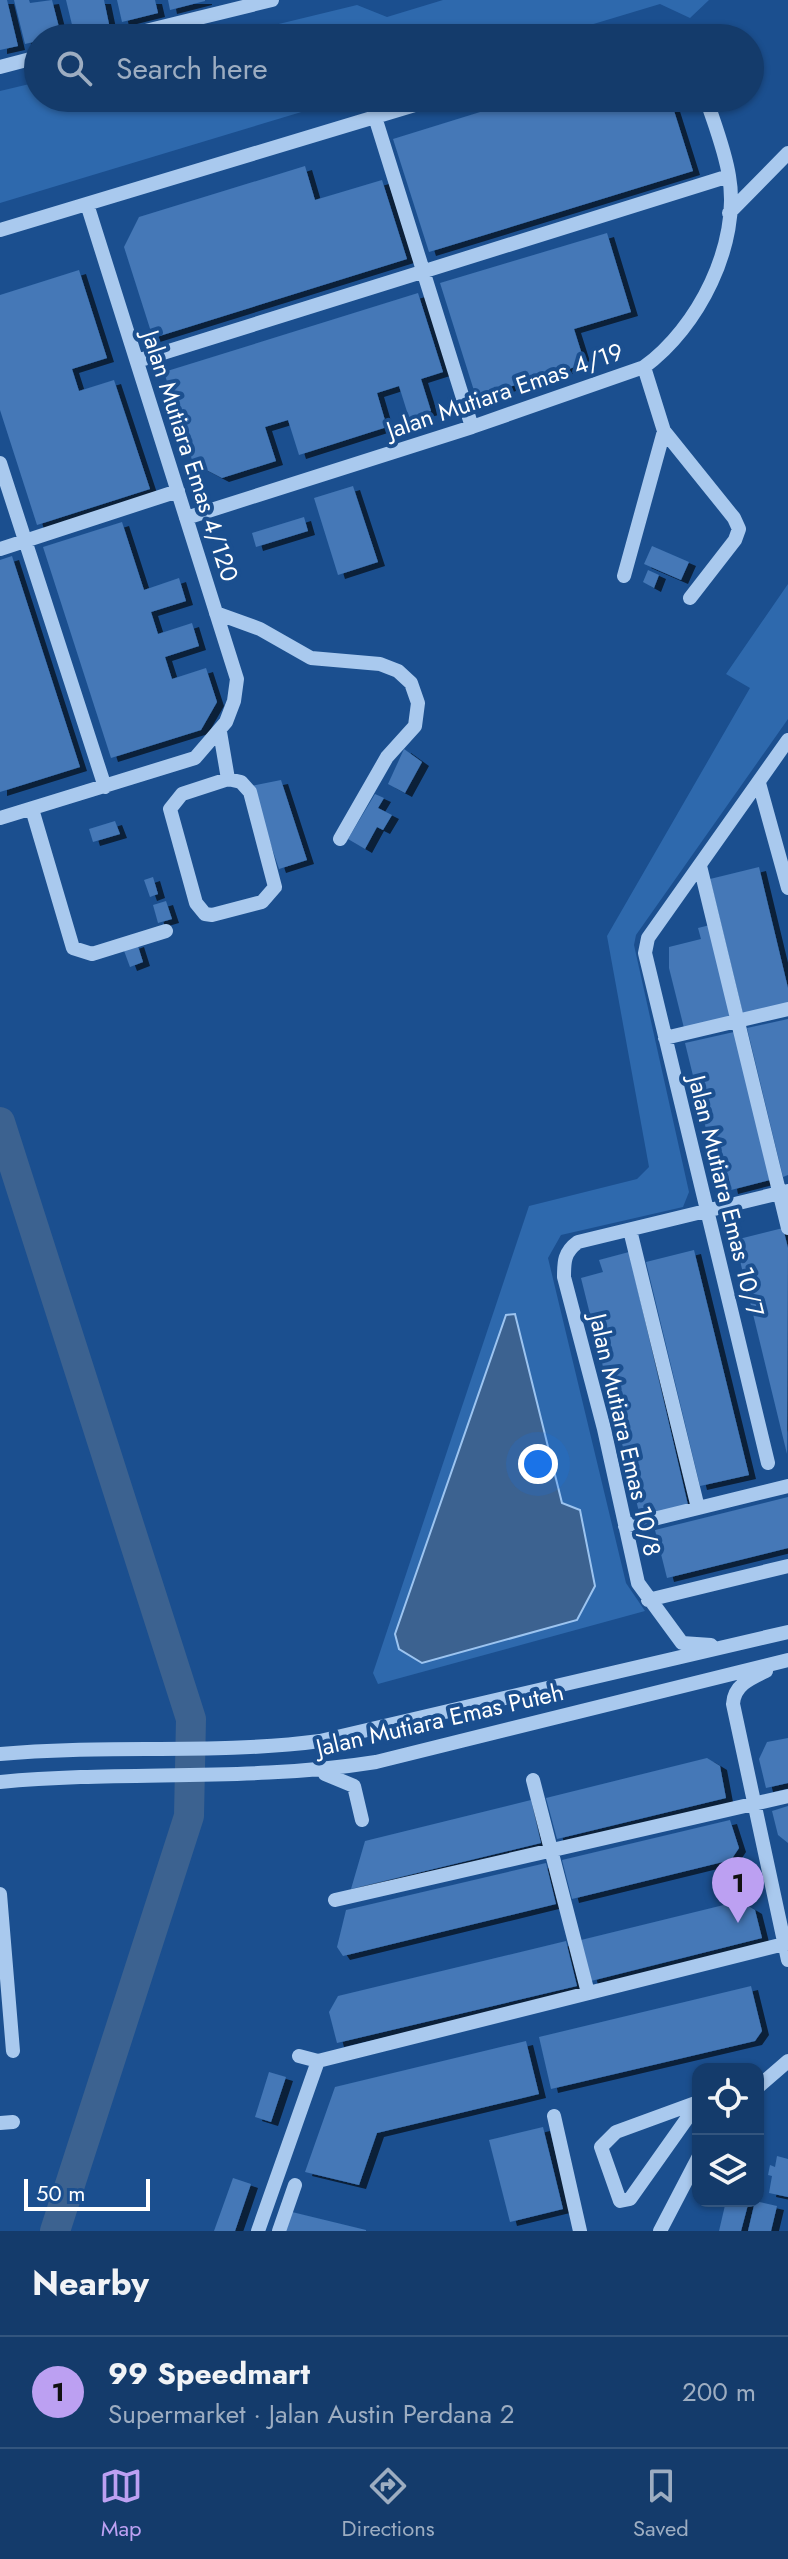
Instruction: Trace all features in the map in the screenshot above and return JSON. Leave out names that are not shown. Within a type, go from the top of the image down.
[{"type":"street","points":[[174,24],[272,0]]},
{"type":"street","points":[[0,67],[24,61]]},
{"type":"street","points":[[0,230],[392,112]]},
{"type":"street","name":"Jalan Mutiara Emas 4/19","points":[[186,518],[472,427],[644,367],[672,344],[698,309],[716,269],[729,213],[729,176],[710,112]]},
{"type":"street","points":[[375,117],[472,427]]},
{"type":"street","points":[[729,213],[788,153]]},
{"type":"street","points":[[137,361],[729,176]]},
{"type":"street","name":"Jalan Mutiara Emas 4/120","points":[[87,204],[237,679],[234,701],[223,727]]},
{"type":"street","points":[[644,367],[664,431],[734,518],[739,529],[735,540],[690,598]]},
{"type":"street","points":[[624,576],[664,431]]},
{"type":"street","points":[[0,463],[105,787]]},
{"type":"street","points":[[0,549],[178,491]]},
{"type":"street","points":[[216,613],[260,629],[311,658],[380,664],[398,671],[411,683],[418,703],[415,726],[387,757],[340,839]]},
{"type":"street","points":[[0,818],[195,758],[223,727]]},
{"type":"street","points":[[223,727],[228,779]]},
{"type":"street","points":[[788,740],[700,866],[784,1192],[788,1228]]},
{"type":"street","points":[[228,779],[241,782],[250,792],[275,887],[262,902],[212,915],[205,914],[196,903],[170,809],[182,794],[228,779]]},
{"type":"street","points":[[759,783],[788,888]]},
{"type":"street","points":[[32,809],[73,948],[79,953],[92,954],[166,931]]},
{"type":"street","name":"Jalan Mutiara Emas 10/7","points":[[700,866],[648,938],[646,961],[768,1463]]},
{"type":"street","points":[[665,1038],[788,1009]]},
{"type":"street","points":[[698,1508],[630,1230],[784,1192]]},
{"type":"street","name":"Jalan Mutiara Emas 10/8","points":[[630,1230],[573,1245],[565,1256],[564,1277],[604,1429],[638,1583],[682,1643],[742,1644]]},
{"type":"street","points":[[625,1526],[788,1486]]},
{"type":"street","points":[[648,1600],[788,1566]]},
{"type":"street","name":"Jalan Mutiara Emas Puteh","points":[[0,1754],[101,1747],[273,1747],[320,1741],[788,1632]]},
{"type":"street","points":[[788,1661],[756,1676],[737,1690],[733,1704],[788,1960]]},
{"type":"street","name":"Jalan Mutiara Emas Puteh","points":[[0,1782],[102,1775],[214,1776],[316,1772],[376,1762],[788,1661]]},
{"type":"street","points":[[316,1772],[337,1776],[354,1786],[362,1820]]},
{"type":"street","points":[[533,1780],[588,1993]]},
{"type":"street","points":[[335,1900],[788,1796]]},
{"type":"street","points":[[0,1894],[13,2051]]},
{"type":"street","points":[[299,2056],[318,2061],[786,1944]]},
{"type":"street","points":[[258,2231],[318,2061]]},
{"type":"street","points":[[764,2082],[788,2061]]},
{"type":"street","points":[[698,2103],[630,2199],[620,2201],[601,2147],[607,2139],[616,2132],[698,2103]]},
{"type":"street","points":[[554,2116],[580,2231]]},
{"type":"street","points":[[660,2231],[692,2170]]},
{"type":"street","points":[[279,2231],[295,2185]]},
{"type":"shaded area","points":[[443,0],[709,0],[690,18],[660,4],[594,24],[279,24],[357,5],[387,17]]},
{"type":"shaded area","points":[[24,85],[24,112],[302,112],[0,203],[0,91]]},
{"type":"shaded area","points":[[788,584],[788,719],[636,935],[634,945],[689,1192],[683,1207],[561,1235],[548,1258],[626,1583],[645,1611],[378,1684],[373,1673],[529,1206],[637,1179],[649,1167],[607,936],[750,688],[726,674]]},
{"type":"shaded area","points":[[515,1314],[562,1503],[580,1510],[595,1586],[577,1620],[422,1663],[399,1649],[395,1634],[506,1315]]},
{"type":"building","points":[[0,0],[7,0],[18,46],[0,50]]},
{"type":"building","points":[[14,0],[29,0],[30,3],[52,0],[58,24],[24,24],[24,40]]},
{"type":"building","points":[[66,0],[104,0],[109,24],[72,24]]},
{"type":"building","points":[[117,0],[155,0],[158,13],[122,22]]},
{"type":"building","points":[[168,0],[205,0],[205,1],[170,10]]},
{"type":"building","points":[[480,112],[674,112],[693,171],[429,252],[393,139]]},
{"type":"building","points":[[305,166],[315,200],[382,180],[407,259],[153,338],[124,247],[139,217]]},
{"type":"building","points":[[607,233],[631,312],[574,329],[585,364],[476,397],[440,283]]},
{"type":"building","points":[[79,270],[107,358],[72,369],[79,391],[114,380],[150,489],[37,525],[0,410],[0,295]]},
{"type":"building","points":[[418,293],[443,372],[421,379],[431,411],[409,418],[399,386],[377,393],[387,427],[299,455],[288,420],[265,427],[276,461],[222,478],[193,463],[164,372]]},
{"type":"building","points":[[353,486],[378,562],[338,575],[314,498]]},
{"type":"building","points":[[304,517],[308,531],[256,547],[252,533]]},
{"type":"building","points":[[122,522],[144,590],[179,578],[186,601],[151,612],[158,634],[192,623],[199,646],[165,657],[172,679],[206,668],[217,702],[201,730],[111,758],[43,547]]},
{"type":"building","points":[[652,546],[689,562],[681,580],[644,564]]},
{"type":"building","points":[[12,556],[80,767],[0,792],[0,560]]},
{"type":"building","points":[[648,570],[659,575],[654,588],[643,582]]},
{"type":"building","points":[[404,749],[422,762],[405,793],[388,784]]},
{"type":"building","points":[[281,780],[307,860],[279,869],[251,786]]},
{"type":"building","points":[[375,794],[384,798],[378,808],[392,815],[383,830],[377,827],[365,849],[348,839]]},
{"type":"building","points":[[115,821],[120,834],[93,842],[89,829]]},
{"type":"building","points":[[759,867],[788,988],[788,1003],[743,1014],[710,879]]},
{"type":"building","points":[[153,877],[158,894],[150,897],[144,880]]},
{"type":"building","points":[[166,901],[172,919],[158,923],[153,905]]},
{"type":"building","points":[[710,925],[732,1016],[684,1028],[669,968],[669,947],[701,939],[698,928]]},
{"type":"building","points":[[137,943],[143,962],[130,967],[123,948]]},
{"type":"building","points":[[788,1019],[788,1175],[783,1177],[747,1028]]},
{"type":"building","points":[[734,1032],[770,1180],[731,1190],[728,1175],[718,1178],[685,1043]]},
{"type":"building","points":[[783,1228],[788,1248],[787,1454],[735,1240]]},
{"type":"building","points":[[694,1250],[749,1475],[700,1486],[646,1262]]},
{"type":"building","points":[[629,1252],[688,1505],[640,1516],[581,1278],[603,1272],[599,1260]]},
{"type":"building","points":[[788,1497],[788,1548],[667,1578],[655,1530]]},
{"type":"building","points":[[788,1738],[788,1783],[766,1788],[759,1759],[767,1742]]},
{"type":"building","points":[[707,1758],[720,1766],[726,1798],[557,1839],[546,1798]]},
{"type":"building","points":[[531,1800],[541,1843],[351,1889],[365,1841]]},
{"type":"building","points":[[788,1806],[788,1843],[778,1835],[772,1811]]},
{"type":"building","points":[[730,1820],[739,1848],[731,1860],[572,1899],[562,1860]]},
{"type":"building","points":[[546,1863],[556,1904],[343,1956],[337,1947],[346,1910]]},
{"type":"building","points":[[740,1901],[755,1910],[762,1938],[591,1981],[581,1940]]},
{"type":"building","points":[[566,1941],[577,1986],[337,2043],[329,2012],[338,1996]]},
{"type":"building","points":[[751,1986],[762,2031],[755,2041],[551,2089],[539,2037]]},
{"type":"building","points":[[526,2041],[539,2094],[377,2133],[359,2185],[305,2172],[335,2087]]},
{"type":"building","points":[[269,2072],[286,2077],[271,2122],[255,2117]]},
{"type":"building","points":[[543,2127],[563,2209],[510,2222],[489,2140]]},
{"type":"building","points":[[777,2156],[788,2159],[788,2197],[769,2193],[770,2165],[775,2167]]},
{"type":"building","points":[[233,2178],[251,2184],[235,2231],[214,2231]]},
{"type":"building","points":[[764,2203],[777,2206],[771,2231],[748,2231],[754,2207],[764,2207]]},
{"type":"building","points":[[725,2207],[747,2207],[741,2231],[719,2231]]},
{"type":"building","points":[[292,2212],[366,2230],[366,2231],[286,2231]]},
{"type":"waterway","points":[[0,1122],[191,1719],[189,1816],[55,2231]]},
{"type":"place","name":"99 Speedmart","points":[[738,1923]]}]
